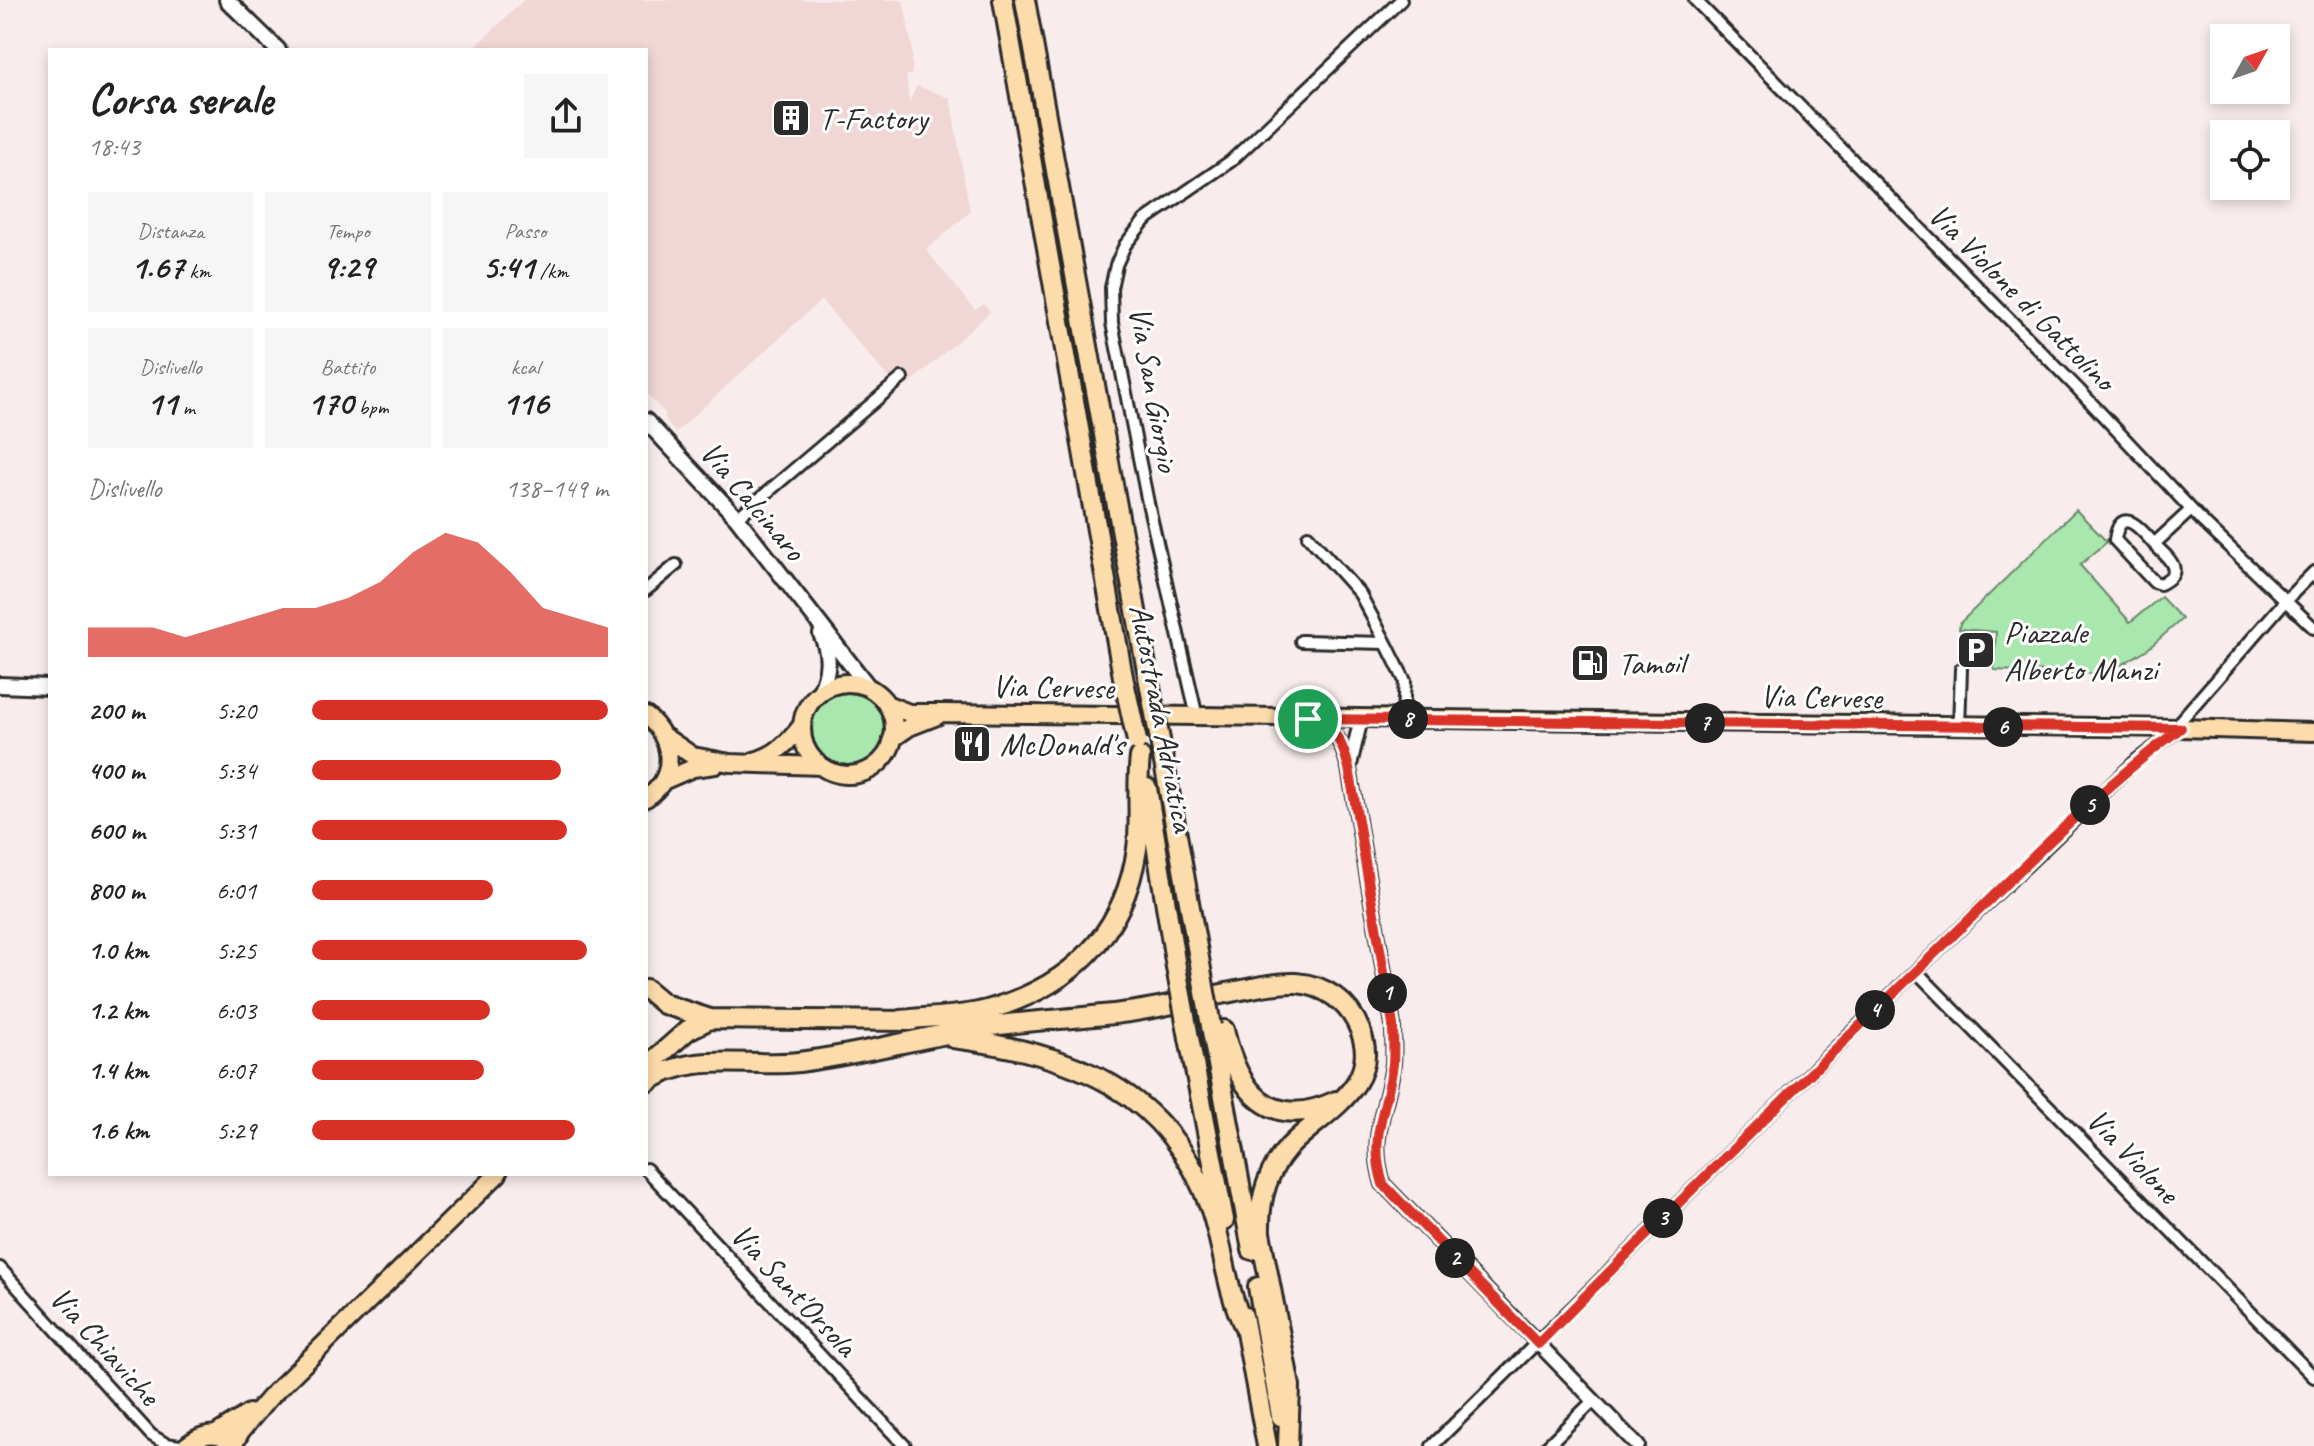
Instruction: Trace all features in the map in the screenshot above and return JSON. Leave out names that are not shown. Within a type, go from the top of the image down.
[{"type":"highway","name":"Autostrada Adriatica","points":[[1003,0],[1123,677],[1152,812],[1176,967],[1267,1446]]},
{"type":"highway","name":"Autostrada Adriatica","points":[[1025,0],[1149,682],[1217,1024],[1287,1446]]},
{"type":"highway","points":[[901,1020],[984,1011],[1052,984],[1083,961],[1119,912],[1130,880],[1137,850],[1138,749]]},
{"type":"highway","points":[[648,1082],[675,1068],[715,1062],[797,1062],[982,1027],[1129,1012],[1278,983],[1317,987],[1334,995],[1350,1010],[1360,1030],[1365,1045],[1365,1061],[1357,1082],[1346,1096],[1287,1148],[1271,1172],[1259,1208],[1260,1233],[1290,1386],[1287,1446]]},
{"type":"highway","points":[[648,991],[664,1004],[710,1019],[901,1020],[982,1027]]},
{"type":"highway","points":[[648,1065],[688,1030],[710,1019]]},
{"type":"highway","points":[[1217,1024],[1237,1074],[1250,1093],[1262,1103],[1284,1112],[1299,1112],[1316,1110],[1346,1096]]},
{"type":"highway","points":[[936,1036],[995,1043],[1034,1052],[1102,1080],[1150,1111],[1177,1142],[1198,1177],[1212,1213],[1234,1306],[1245,1328]]},
{"type":"main road","points":[[227,0],[276,48]]},
{"type":"main road","name":"Via Calcinaro","points":[[648,423],[737,518],[870,689]]},
{"type":"main road","name":"Via Calcinaro","points":[[814,619],[826,644],[829,660],[827,676],[820,692]]},
{"type":"main road","points":[[648,796],[663,781],[693,768],[737,763],[774,753],[802,725],[808,706],[820,692],[832,686],[858,684],[870,689],[886,704],[893,727],[892,739],[880,762],[870,769],[845,775],[821,766],[737,763],[693,756],[665,737]]},
{"type":"main road","points":[[0,685],[48,687]]},
{"type":"main road","name":"Via Cervese","points":[[886,704],[909,713],[2314,732]]},
{"type":"main road","name":"Via Cervese","points":[[892,739],[909,727],[942,713]]},
{"type":"main road","points":[[648,718],[665,737],[669,752],[669,767],[663,781]]},
{"type":"main road","points":[[802,725],[806,748],[821,766]]},
{"type":"main road","points":[[216,1434],[232,1446],[269,1398],[496,1176]]},
{"type":"main road","points":[[186,1446],[235,1424],[269,1398]]},
{"type":"street","name":"Via San Giorgio","points":[[1197,717],[1148,503],[1112,323],[1110,300],[1113,277],[1125,245],[1145,220],[1231,161],[1401,0]]},
{"type":"street","name":"Via Violone di Gattolino","points":[[1695,0],[2078,389],[2191,510],[2314,628]]},
{"type":"street","points":[[737,518],[902,378]]},
{"type":"street","points":[[2154,544],[2191,510]]},
{"type":"street","points":[[2134,522],[2154,544],[2174,565],[2168,580],[2160,584],[2154,582],[2115,540],[2116,532],[2122,524],[2134,522]]},
{"type":"street","points":[[1308,536],[1360,594],[1386,643],[1405,681],[1400,719]]},
{"type":"street","points":[[648,588],[676,565]]},
{"type":"street","points":[[1432,1446],[1916,971],[2137,760],[2181,728],[2180,721],[2314,572]]},
{"type":"street","points":[[1301,641],[1386,643]]},
{"type":"street","points":[[1959,727],[1961,669]]},
{"type":"street","points":[[1308,719],[1337,735],[1349,768],[1393,1025],[1393,1064],[1377,1134],[1376,1161],[1383,1184],[1638,1446]]},
{"type":"street","points":[[1349,768],[1361,719]]},
{"type":"street","name":"Via Violone","points":[[1916,971],[2314,1377]]},
{"type":"street","name":"Via Sant'Orsola","points":[[648,1171],[905,1446]]},
{"type":"street","name":"Via Chiaviche","points":[[0,1268],[151,1435],[166,1444],[180,1446]]},
{"type":"street","points":[[1547,1446],[1594,1400]]},
{"type":"street","points":[[151,1435],[160,1446]]},
{"type":"shaded area","points":[[524,0],[903,0],[912,46],[912,74],[906,76],[909,102],[917,86],[950,98],[970,212],[926,250],[975,310],[984,304],[990,312],[907,386],[899,377],[893,383],[821,300],[675,433],[665,413],[648,395],[648,48],[474,48]]},
{"type":"green space","points":[[2076,510],[2107,542],[2080,565],[2130,622],[2161,597],[2182,619],[2149,648],[2107,674],[1994,670],[1996,632],[1959,629],[1960,623]]},
{"type":"green space","points":[[855,693],[874,703],[882,715],[882,743],[874,755],[862,763],[841,765],[822,755],[814,743],[812,722],[822,703],[834,695]]},
{"type":"place","name":"T-Factory","points":[[791,118]]},
{"type":"place","name":"Piazzale Alberto Manzi","points":[[1976,650]]},
{"type":"place","name":"Tamoil","points":[[1590,663]]},
{"type":"place","name":"McDonald's","points":[[972,744]]},
{"type":"route","points":[[1308,719],[2181,728],[2137,760],[1994,896],[1627,1253],[1538,1344],[1383,1184],[1376,1161],[1377,1134],[1393,1064],[1393,1025],[1344,749],[1337,735],[1308,719]]}]
